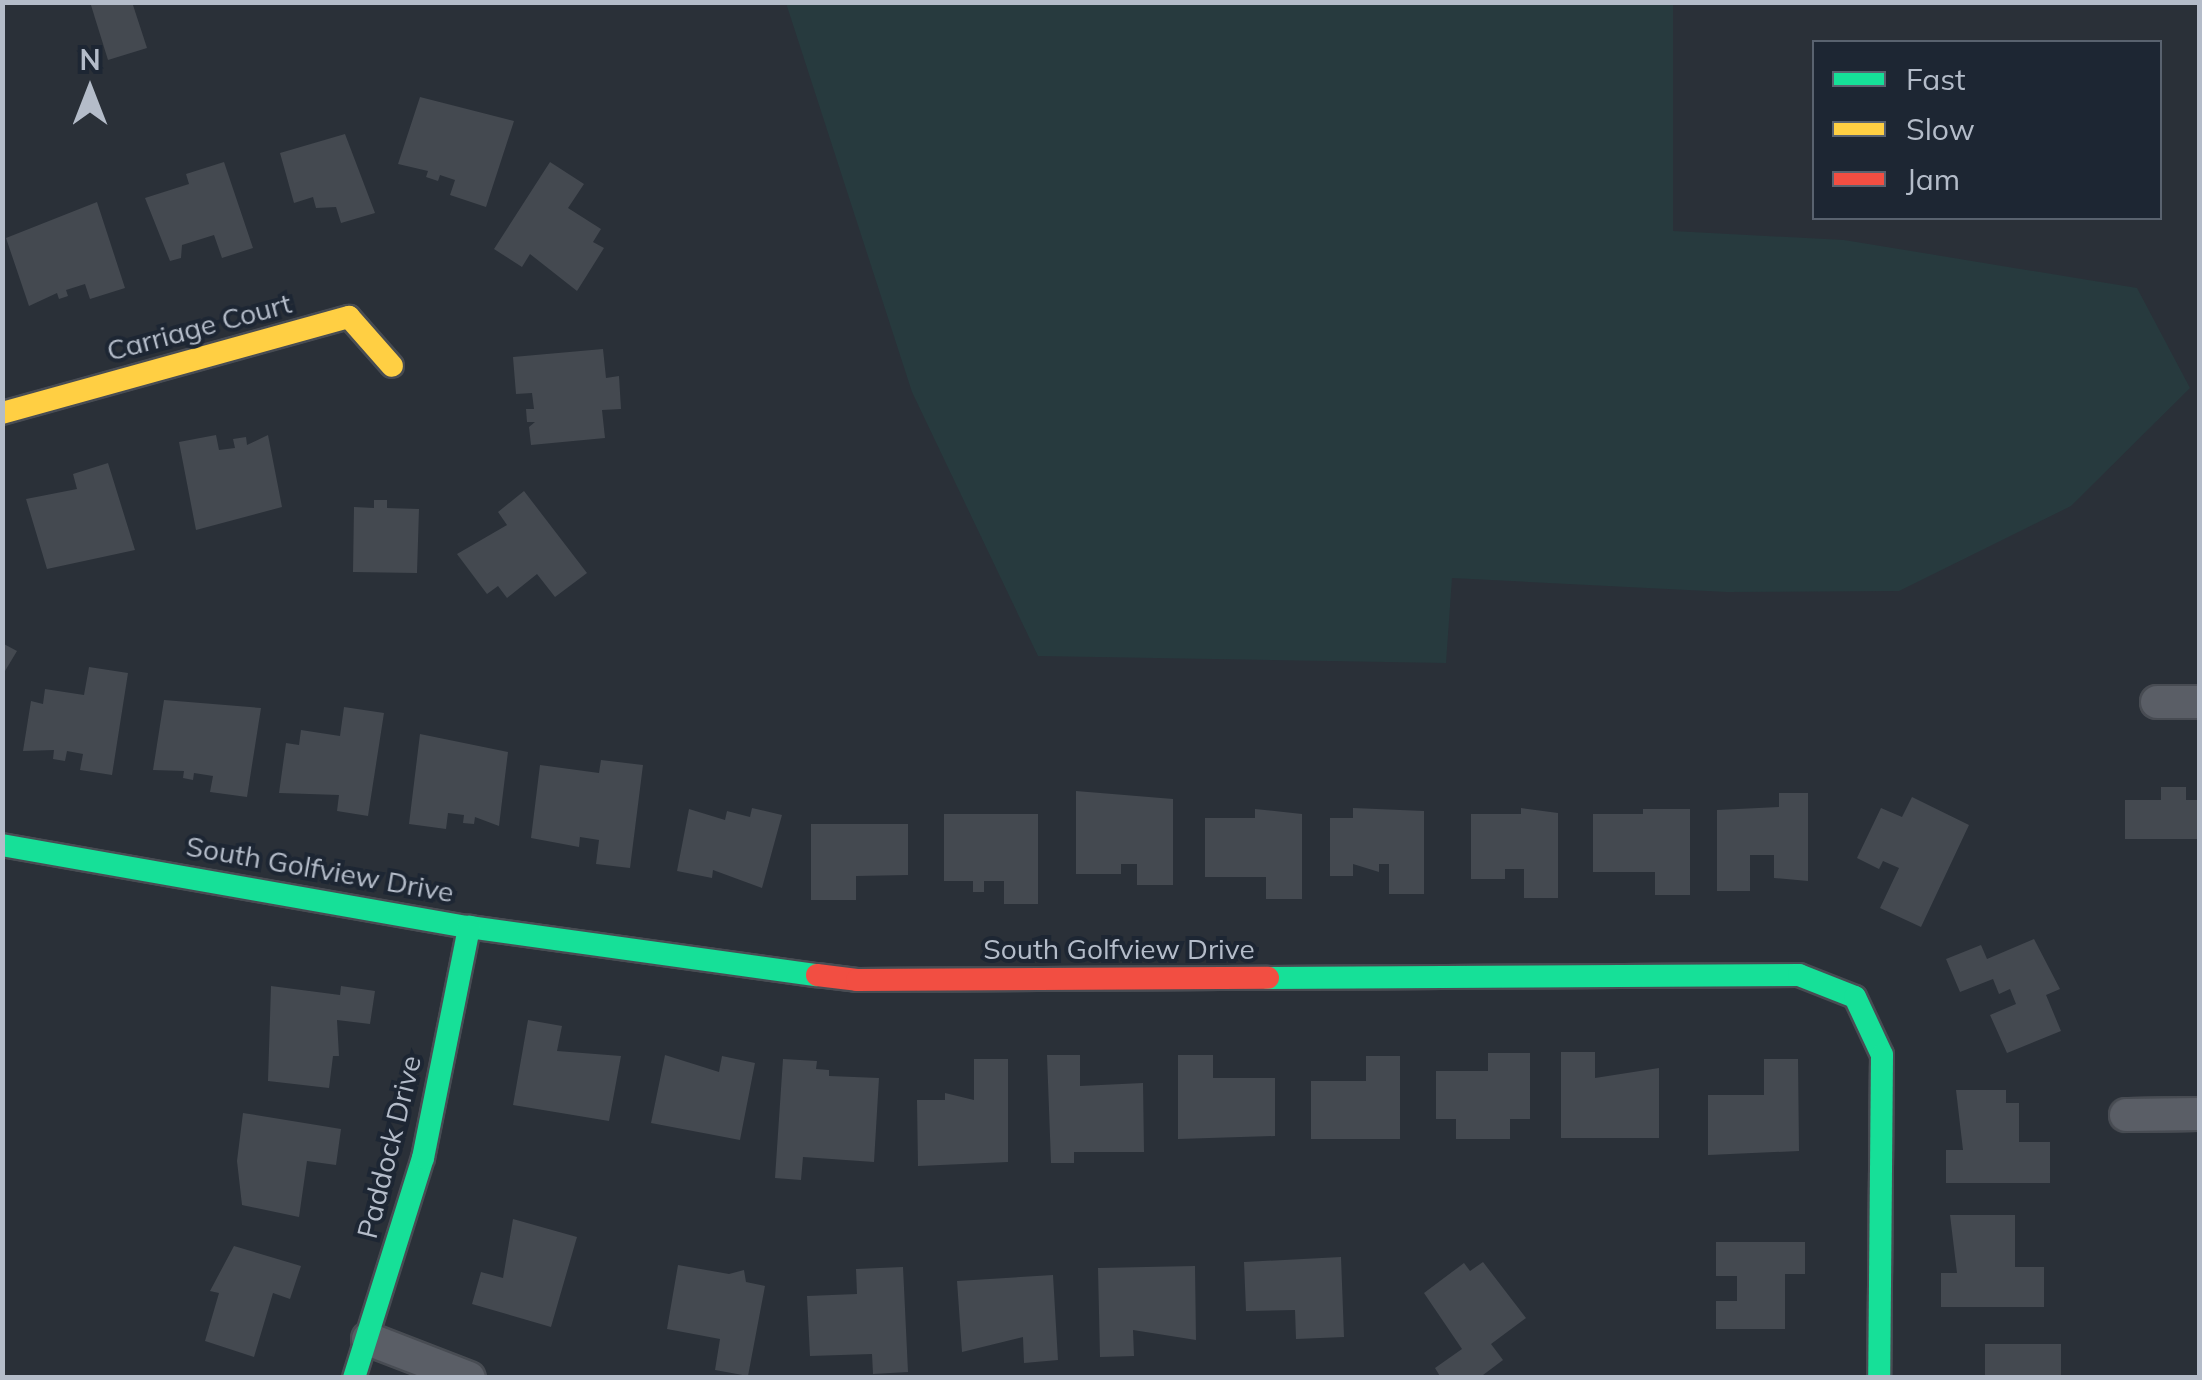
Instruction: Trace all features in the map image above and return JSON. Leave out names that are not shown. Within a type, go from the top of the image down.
[{"type":"street","name":"Carriage Court","points":[[2,413],[348,317],[392,366]]},
{"type":"street","points":[[2157,702],[2200,702]]},
{"type":"street","name":"South Golfview Drive","points":[[2,845],[469,926],[857,980],[1799,975],[1855,997],[1882,1055],[1878,1378]]},
{"type":"street","name":"Paddock Drive","points":[[354,1378],[423,1158],[469,926]]},
{"type":"street","points":[[2126,1114],[2200,1114]]},
{"type":"street","points":[[368,1338],[469,1378]]},
{"type":"green space","points":[[786,3],[1673,3],[1673,231],[1844,240],[2137,288],[2190,388],[2071,506],[1899,591],[1727,592],[1452,578],[1446,663],[1038,656],[912,392]]},
{"type":"building","points":[[90,2],[132,2],[147,48],[108,60]]},
{"type":"building","points":[[420,97],[514,121],[486,207],[450,195],[455,180],[440,175],[438,181],[426,177],[428,171],[398,164]]},
{"type":"building","points":[[345,134],[375,213],[341,223],[336,207],[316,208],[313,197],[294,203],[280,153]]},
{"type":"building","points":[[224,162],[253,248],[222,258],[214,235],[182,245],[181,258],[170,261],[145,198],[189,184],[186,174]]},
{"type":"building","points":[[550,162],[584,184],[568,208],[601,229],[593,242],[604,248],[577,291],[530,254],[522,267],[494,249]]},
{"type":"building","points":[[97,202],[125,288],[90,299],[85,284],[66,290],[68,296],[59,299],[57,293],[29,306],[6,238]]},
{"type":"building","points":[[603,349],[606,378],[619,376],[621,409],[602,410],[605,438],[531,445],[529,427],[535,422],[527,422],[526,409],[534,409],[532,393],[516,394],[513,357]]},
{"type":"building","points":[[216,435],[219,450],[235,448],[233,439],[246,437],[247,445],[268,435],[282,507],[196,530],[179,442]]},
{"type":"building","points":[[108,463],[135,550],[47,569],[26,499],[77,489],[73,474]]},
{"type":"building","points":[[524,491],[587,573],[555,597],[537,574],[507,598],[498,586],[487,594],[457,554],[507,525],[498,512]]},
{"type":"building","points":[[374,500],[387,500],[387,508],[419,509],[417,573],[353,572],[354,507],[374,508]]},
{"type":"building","points":[[2,643],[17,651],[2,676]]},
{"type":"building","points":[[89,667],[128,673],[112,775],[80,770],[83,754],[67,751],[65,761],[53,759],[54,750],[23,751],[31,701],[43,704],[45,689],[84,695]]},
{"type":"building","points":[[164,700],[261,708],[247,797],[210,792],[213,776],[194,773],[193,780],[183,778],[184,771],[153,770]]},
{"type":"building","points":[[344,707],[384,713],[368,816],[337,811],[339,795],[279,793],[286,743],[299,745],[301,730],[340,736]]},
{"type":"building","points":[[420,734],[508,752],[499,826],[475,817],[474,824],[463,823],[464,815],[448,813],[446,829],[409,824]]},
{"type":"building","points":[[601,760],[643,765],[630,868],[596,864],[599,840],[580,837],[579,847],[531,838],[540,765],[599,773]]},
{"type":"building","points":[[2161,787],[2186,787],[2186,800],[2200,800],[2200,839],[2125,839],[2125,800],[2161,800]]},
{"type":"building","points":[[1076,791],[1173,799],[1173,885],[1137,885],[1137,864],[1121,864],[1121,874],[1076,874]]},
{"type":"building","points":[[1779,793],[1808,793],[1808,881],[1774,878],[1774,855],[1750,855],[1750,891],[1717,891],[1717,810],[1779,807]]},
{"type":"building","points":[[1912,797],[1969,825],[1921,927],[1880,908],[1899,868],[1883,861],[1879,869],[1857,858],[1881,808],[1902,817]]},
{"type":"building","points":[[752,808],[782,815],[762,888],[713,870],[712,878],[677,871],[689,809],[725,820],[727,811],[750,817]]},
{"type":"building","points":[[1353,808],[1424,811],[1424,894],[1389,894],[1389,864],[1379,864],[1379,872],[1353,864],[1353,876],[1330,876],[1330,818],[1353,818]]},
{"type":"building","points":[[1521,808],[1558,813],[1558,898],[1524,898],[1524,869],[1505,869],[1505,879],[1471,879],[1471,814],[1521,814]]},
{"type":"building","points":[[1255,809],[1302,814],[1302,899],[1266,899],[1266,877],[1205,877],[1205,818],[1255,818]]},
{"type":"building","points":[[1643,809],[1690,809],[1690,895],[1655,895],[1655,872],[1593,872],[1593,814],[1643,814]]},
{"type":"building","points":[[944,814],[1038,814],[1038,904],[1004,904],[1004,881],[984,881],[984,892],[973,892],[973,881],[944,881]]},
{"type":"building","points":[[811,824],[908,824],[908,875],[856,876],[856,900],[811,900]]},
{"type":"building","points":[[2034,939],[2060,989],[2046,995],[2061,1031],[2007,1053],[1990,1015],[2016,1004],[2010,989],[1999,994],[1993,979],[1960,992],[1946,959],[1981,945],[1987,959]]},
{"type":"building","points":[[271,986],[340,995],[341,986],[375,991],[370,1024],[337,1020],[339,1056],[333,1056],[329,1088],[268,1081]]},
{"type":"building","points":[[528,1020],[562,1026],[557,1051],[621,1056],[609,1121],[513,1105]]},
{"type":"building","points":[[1561,1052],[1595,1052],[1595,1078],[1659,1068],[1659,1138],[1561,1138]]},
{"type":"building","points":[[1488,1053],[1530,1053],[1530,1119],[1510,1119],[1510,1139],[1456,1139],[1456,1119],[1436,1119],[1436,1071],[1488,1071]]},
{"type":"building","points":[[665,1055],[719,1072],[722,1056],[755,1063],[740,1140],[651,1123]]},
{"type":"building","points":[[1047,1055],[1080,1055],[1080,1086],[1143,1083],[1144,1152],[1074,1152],[1074,1163],[1051,1163]]},
{"type":"building","points":[[1178,1055],[1213,1055],[1213,1078],[1275,1078],[1275,1136],[1178,1139]]},
{"type":"building","points":[[1366,1056],[1400,1056],[1400,1139],[1311,1139],[1311,1081],[1366,1081]]},
{"type":"building","points":[[783,1059],[817,1061],[816,1069],[829,1070],[829,1076],[879,1078],[874,1162],[803,1157],[801,1180],[775,1178]]},
{"type":"building","points":[[974,1059],[1008,1059],[1008,1162],[918,1166],[917,1100],[945,1100],[945,1093],[974,1100]]},
{"type":"building","points":[[1764,1059],[1798,1059],[1799,1151],[1708,1155],[1708,1095],[1764,1095]]},
{"type":"building","points":[[1956,1090],[2006,1090],[2006,1103],[2019,1103],[2019,1142],[2050,1142],[2050,1183],[1946,1183],[1946,1150],[1963,1150]]},
{"type":"building","points":[[243,1113],[341,1129],[336,1165],[307,1161],[299,1217],[242,1205],[237,1161]]},
{"type":"building","points":[[1950,1215],[2015,1215],[2015,1267],[2044,1267],[2044,1307],[1941,1307],[1941,1273],[1957,1273]]},
{"type":"building","points":[[513,1219],[577,1237],[551,1327],[472,1304],[481,1272],[503,1278]]},
{"type":"building","points":[[1716,1242],[1805,1242],[1805,1274],[1785,1274],[1785,1329],[1716,1329],[1716,1301],[1737,1301],[1737,1276],[1716,1276]]},
{"type":"building","points":[[234,1246],[301,1266],[290,1299],[273,1293],[254,1357],[205,1341],[219,1293],[210,1291]]},
{"type":"building","points":[[1341,1257],[1344,1337],[1296,1339],[1295,1310],[1246,1311],[1244,1262]]},
{"type":"building","points":[[1483,1262],[1526,1318],[1491,1344],[1503,1360],[1479,1378],[1441,1378],[1435,1368],[1462,1349],[1424,1293],[1464,1263],[1470,1271]]},
{"type":"building","points":[[678,1265],[729,1274],[744,1270],[746,1282],[765,1286],[748,1376],[715,1370],[720,1339],[667,1329]]},
{"type":"building","points":[[1195,1266],[1196,1340],[1133,1330],[1134,1356],[1100,1357],[1098,1268]]},
{"type":"building","points":[[903,1267],[908,1372],[873,1374],[872,1354],[810,1356],[807,1296],[857,1294],[856,1269]]},
{"type":"building","points":[[1053,1275],[1058,1360],[1024,1363],[1023,1337],[962,1352],[957,1281]]},
{"type":"building","points":[[1985,1344],[2061,1344],[2061,1378],[1985,1378]]},
{"type":"traffic: fast","points":[[2,845],[469,927],[817,975]]},
{"type":"traffic: fast","points":[[354,1378],[423,1158],[469,927]]},
{"type":"traffic: fast","points":[[1268,978],[1799,975],[1855,997],[1882,1055],[1879,1378]]},
{"type":"traffic: slow","points":[[2,413],[349,317],[392,366]]},
{"type":"traffic: jam","points":[[817,975],[857,980],[1268,978]]}]
